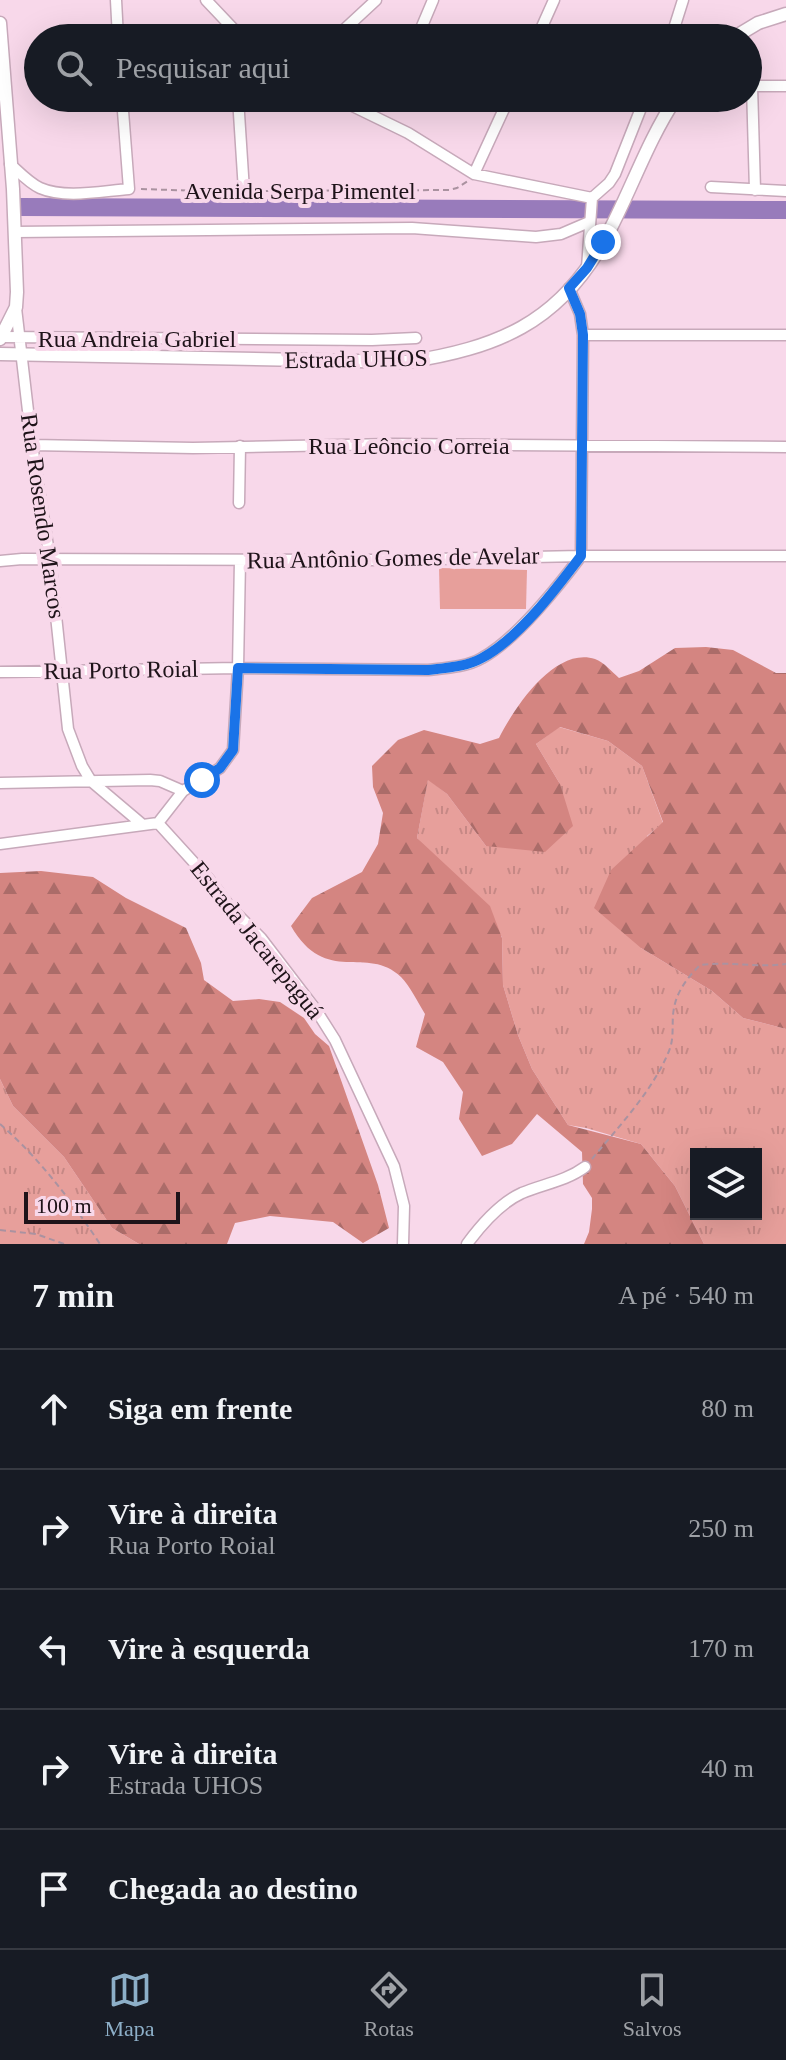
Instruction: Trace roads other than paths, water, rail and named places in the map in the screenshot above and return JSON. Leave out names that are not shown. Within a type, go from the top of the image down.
[{"type":"street","points":[[116,0],[117,24]]},
{"type":"street","points":[[350,24],[376,0]]},
{"type":"street","points":[[423,24],[433,0]]},
{"type":"street","points":[[543,24],[554,0]]},
{"type":"street","points":[[675,24],[683,0]]},
{"type":"street","points":[[212,2],[228,24]]},
{"type":"street","points":[[756,24],[786,14]]},
{"type":"street","points":[[0,23],[7,162],[13,189],[16,307],[1,338]]},
{"type":"street","points":[[762,86],[786,86]]},
{"type":"street","points":[[7,162],[33,184],[49,191],[129,189],[123,112]]},
{"type":"street","points":[[239,112],[244,191]]},
{"type":"street","points":[[365,112],[408,133],[474,174],[591,200]]},
{"type":"street","points":[[474,174],[503,112]]},
{"type":"street","points":[[587,268],[591,200],[609,183],[640,112]]},
{"type":"street","name":"Estrada UHOS","points":[[0,354],[407,362],[458,354],[498,341],[526,326],[587,268],[667,112]]},
{"type":"street","points":[[751,112],[755,190]]},
{"type":"street","points":[[620,163],[637,168]]},
{"type":"street","points":[[711,187],[786,191]]},
{"type":"street","name":"Avenida Serpa Pimentel","points":[[15,232],[412,228],[536,237],[561,234],[589,221]]},
{"type":"street","points":[[569,288],[580,314],[583,335],[581,556]]},
{"type":"street","name":"Rua Rosendo Marcos","points":[[16,307],[32,445],[50,559],[68,729],[91,781],[143,825]]},
{"type":"street","points":[[583,335],[786,335]]},
{"type":"street","name":"Rua Andreia Gabriel","points":[[1,338],[416,338]]},
{"type":"street","name":"Rua Leôncio Correia","points":[[32,445],[786,447]]},
{"type":"street","points":[[239,503],[240,446]]},
{"type":"street","name":"Rua Porto Roial","points":[[0,672],[238,668],[428,670],[455,667],[480,660],[504,643],[581,556]]},
{"type":"street","name":"Rua Antônio Gomes de Avelar","points":[[0,561],[786,556]]},
{"type":"street","points":[[0,844],[158,823],[183,791],[220,768],[233,750],[240,560]]},
{"type":"street","points":[[0,783],[160,781],[183,791]]},
{"type":"street","name":"Estrada Jacarepaguá","points":[[158,823],[230,907],[261,938],[335,1040],[394,1166],[404,1206],[403,1244]]},
{"type":"street","points":[[467,1244],[506,1203],[522,1193],[564,1180],[585,1167]]},
{"type":"waterway","points":[[20,207],[786,210]]}]
